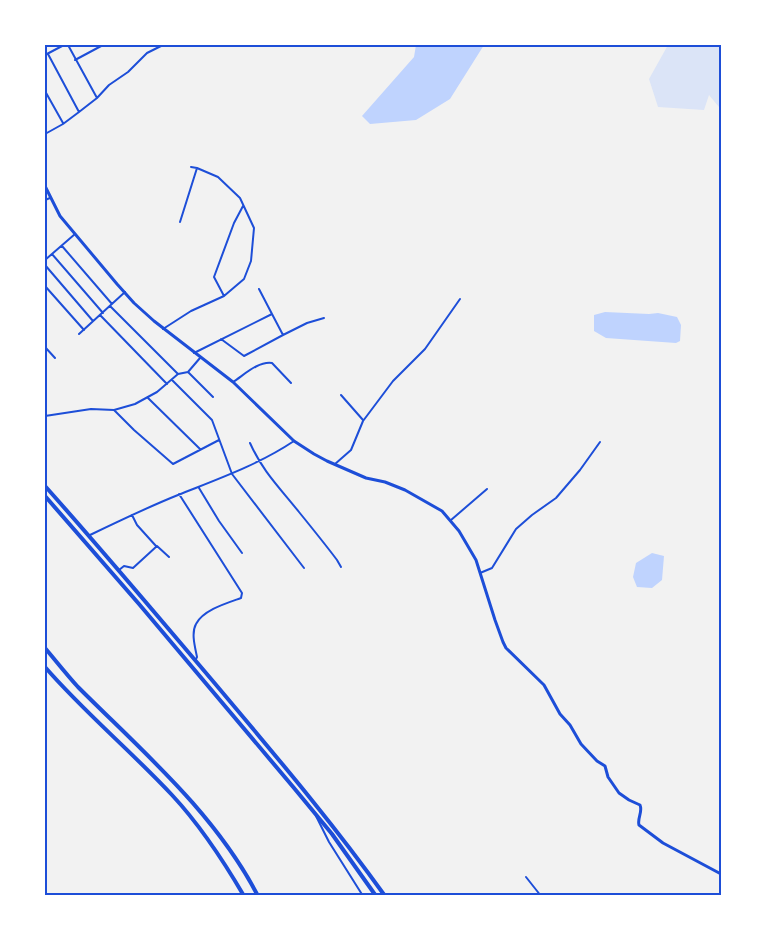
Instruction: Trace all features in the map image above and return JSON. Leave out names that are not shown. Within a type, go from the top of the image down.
[{"type":"highway","points":[[45,486],[119,570],[347,843],[385,896]]},
{"type":"highway","points":[[45,496],[332,834],[376,896]]},
{"type":"highway","points":[[45,648],[77,685],[199,810],[229,849],[258,896]]},
{"type":"highway","points":[[45,667],[173,796],[223,861],[244,896]]},
{"type":"street","points":[[79,112],[46,55],[66,45],[97,98]]},
{"type":"street","points":[[75,60],[103,45]]},
{"type":"street","points":[[45,133],[63,124],[128,72],[147,53],[163,45]]},
{"type":"street","points":[[45,91],[63,124]]},
{"type":"street","points":[[163,329],[191,311],[224,296],[244,279],[251,261],[254,228],[240,198],[218,177],[191,167]]},
{"type":"street","points":[[180,222],[197,168]]},
{"type":"street","points":[[45,186],[60,216],[124,292],[163,329],[233,382],[294,441],[314,454],[366,478],[405,490],[442,511],[451,520],[471,550],[502,642],[544,686],[581,744],[604,766],[608,777],[619,793],[640,805],[639,825],[663,843],[721,874]]},
{"type":"street","points":[[45,200],[50,198]]},
{"type":"street","points":[[224,296],[214,277],[243,205]]},
{"type":"street","points":[[45,260],[75,234]]},
{"type":"street","points":[[62,246],[111,305],[178,374]]},
{"type":"street","points":[[52,254],[101,314],[167,384]]},
{"type":"street","points":[[45,265],[93,321]]},
{"type":"street","points":[[45,286],[84,330]]},
{"type":"street","points":[[260,289],[283,334]]},
{"type":"street","points":[[79,334],[124,292]]},
{"type":"street","points":[[335,464],[351,450],[363,421],[393,381],[425,349],[460,299]]},
{"type":"street","points":[[194,353],[272,314]]},
{"type":"street","points":[[221,339],[244,356],[283,334],[324,318]]},
{"type":"street","points":[[45,347],[55,358]]},
{"type":"street","points":[[45,416],[91,409],[114,410],[135,404],[148,398],[178,374],[188,372],[200,358]]},
{"type":"street","points":[[233,382],[267,362],[272,363],[291,383]]},
{"type":"street","points":[[188,372],[213,397]]},
{"type":"street","points":[[171,380],[212,420],[232,474],[304,568]]},
{"type":"street","points":[[341,395],[363,421]]},
{"type":"street","points":[[148,398],[200,449]]},
{"type":"street","points":[[114,410],[173,464],[220,440]]},
{"type":"street","points":[[89,536],[179,494],[232,474],[294,441]]},
{"type":"street","points":[[480,573],[492,568],[516,529],[556,498],[600,442]]},
{"type":"street","points":[[250,443],[258,461],[337,560],[340,567]]},
{"type":"street","points":[[199,488],[242,553]]},
{"type":"street","points":[[451,520],[487,489]]},
{"type":"street","points":[[179,494],[242,593],[241,598],[214,609],[195,625],[193,638],[197,657],[195,660]]},
{"type":"street","points":[[132,515],[137,525],[169,557]]},
{"type":"street","points":[[119,570],[124,566],[133,568],[157,546]]},
{"type":"street","points":[[315,814],[329,842],[363,896]]},
{"type":"street","points":[[526,877],[541,896]]},
{"type":"shaded area","points":[[668,45],[721,45],[721,106],[719,107],[709,95],[704,110],[658,107],[649,79]]},
{"type":"water","points":[[416,45],[484,45],[450,99],[416,120],[370,124],[362,116],[414,57]]},
{"type":"water","points":[[605,312],[658,313],[677,317],[681,325],[680,341],[676,343],[606,338],[594,331],[594,315]]},
{"type":"water","points":[[652,553],[664,556],[662,580],[652,588],[637,587],[633,577],[636,563]]}]
